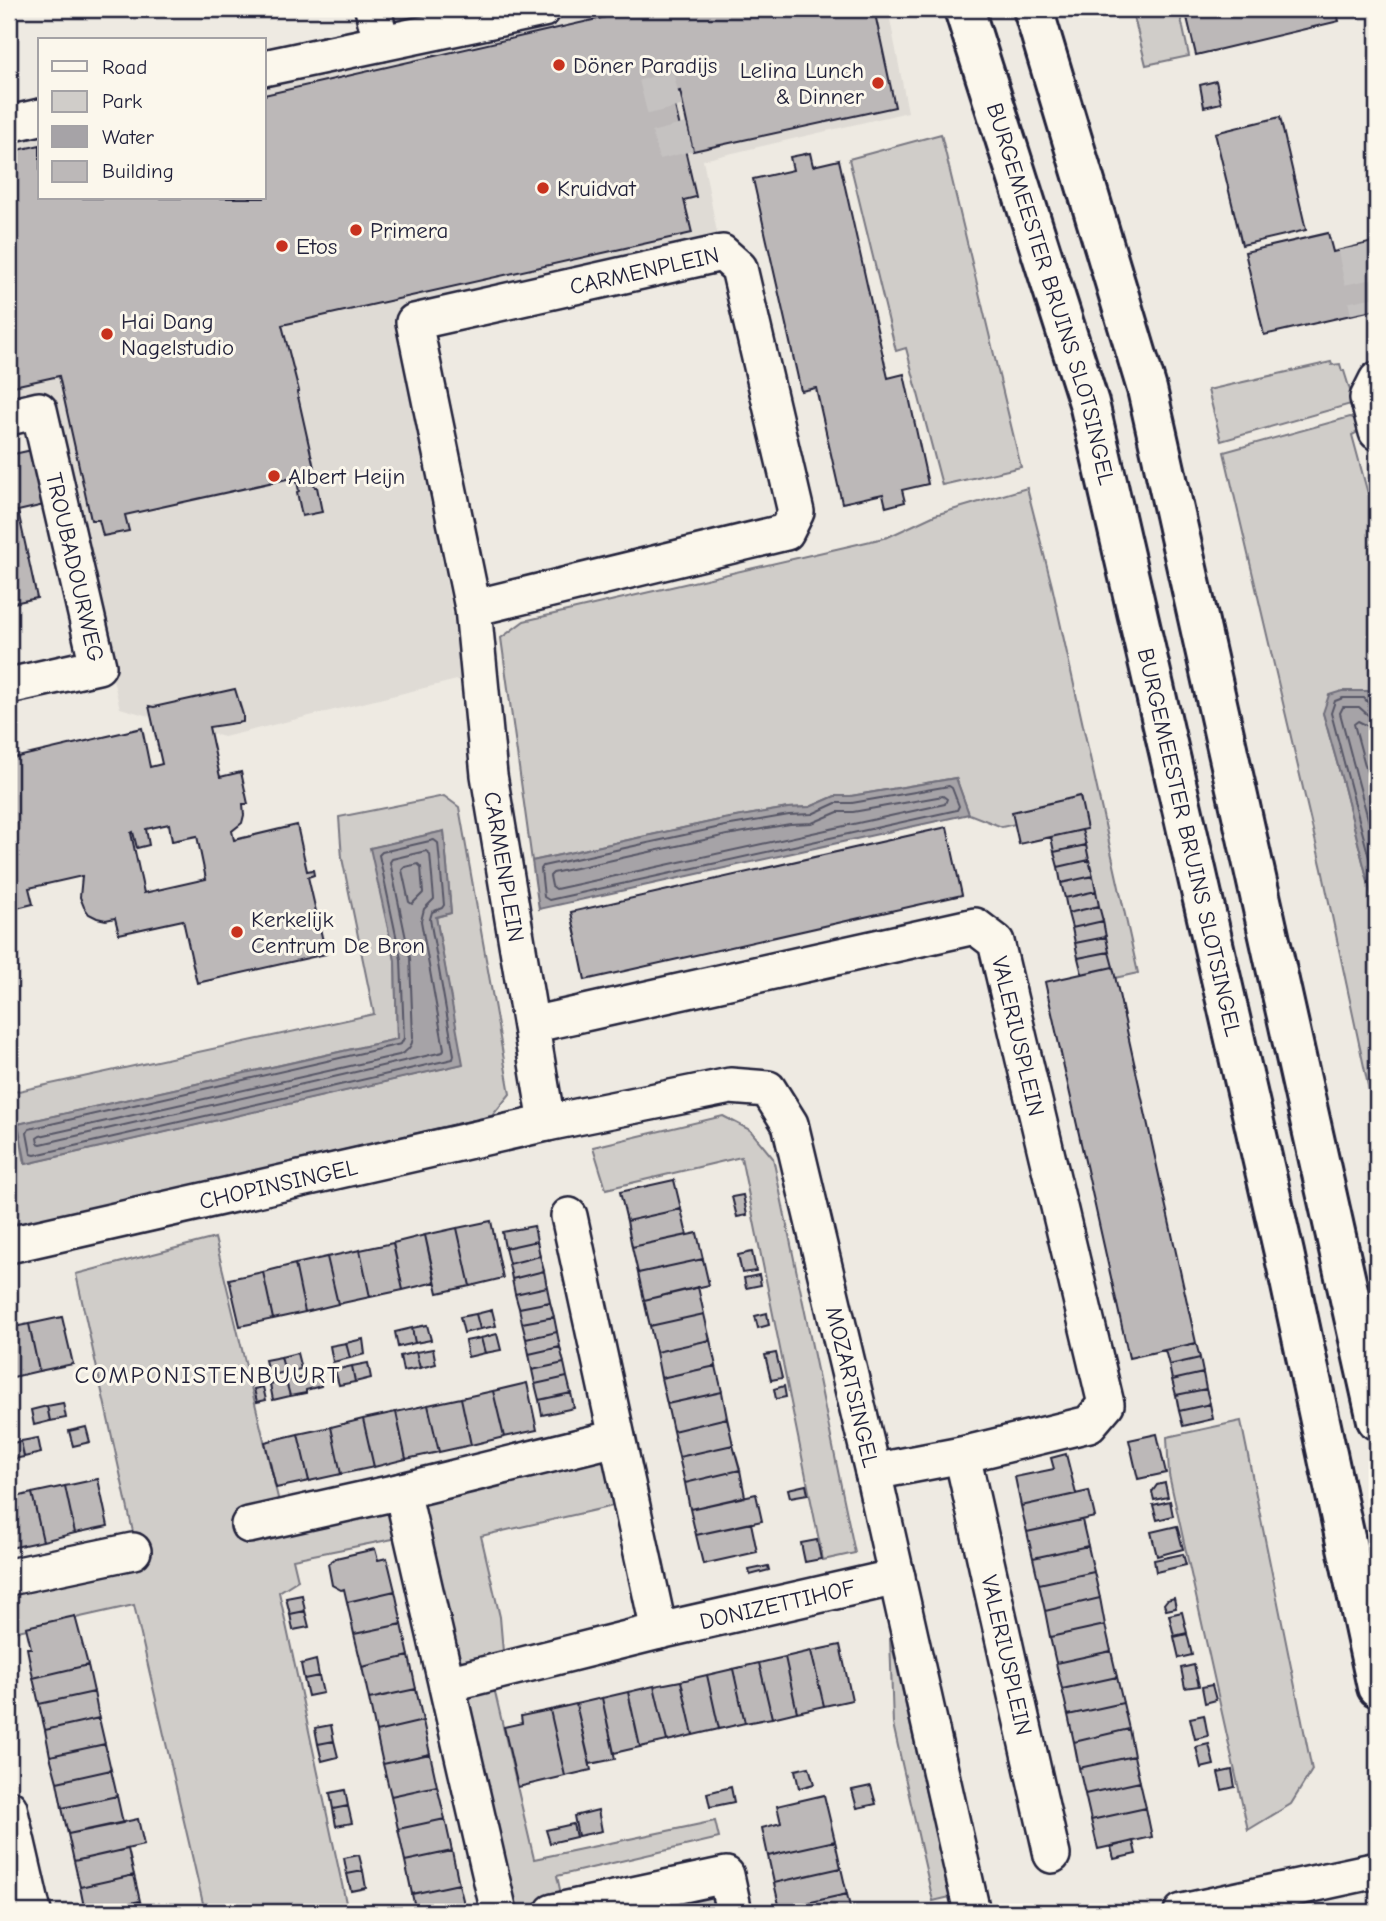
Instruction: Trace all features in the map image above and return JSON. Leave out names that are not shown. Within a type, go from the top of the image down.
[{"type":"main road","name":"BURGEMEESTER BRUINS SLOTSINGEL","points":[[964,9],[1089,403],[1284,1253],[1377,1687]]},
{"type":"main road","points":[[1033,9],[1147,389],[1377,1420]]},
{"type":"street","points":[[373,9],[381,43]]},
{"type":"street","points":[[266,68],[542,9]]},
{"type":"street","points":[[9,124],[38,117]]},
{"type":"street","name":"CARMENPLEIN","points":[[474,608],[786,532],[796,512],[739,268],[722,253],[414,323],[474,608],[489,775],[547,1123]]},
{"type":"street","points":[[1377,380],[1368,398],[1377,432]]},
{"type":"street","name":"TROUBADOURWEG","points":[[9,417],[39,410],[98,666],[9,686]]},
{"type":"street","name":"VALERIUSPLEIN","points":[[531,1025],[975,926],[996,942],[1106,1404],[1090,1424],[962,1455],[873,1472]]},
{"type":"street","name":"MOZARTSINGEL","points":[[547,1123],[730,1086],[768,1089],[790,1124],[873,1472],[972,1912]]},
{"type":"street","name":"CHOPINSINGEL","points":[[9,1245],[547,1123]]},
{"type":"street","points":[[569,1216],[659,1631]]},
{"type":"street","points":[[249,1525],[402,1491],[616,1438]]},
{"type":"street","name":"VALERIUSPLEIN","points":[[962,1455],[1052,1855]]},
{"type":"street","points":[[402,1491],[499,1912]]},
{"type":"street","points":[[9,1577],[133,1551]]},
{"type":"street","name":"DONIZETTIHOF","points":[[447,1684],[659,1631],[897,1577]]},
{"type":"street","points":[[9,1808],[33,1912]]},
{"type":"street","points":[[1182,1912],[1377,1870]]},
{"type":"street","points":[[553,1912],[726,1875],[734,1912]]},
{"type":"shaded area","points":[[408,9],[888,9],[908,112],[703,160],[719,243],[396,318],[465,678],[224,737],[120,708],[44,397],[9,403],[9,138],[38,131],[38,200],[266,200],[266,80],[416,46]]},
{"type":"green space","points":[[1132,9],[1179,9],[1189,56],[1146,65]]},
{"type":"green space","points":[[941,134],[1021,467],[942,485],[906,348],[896,351],[849,159]]},
{"type":"green space","points":[[1331,362],[1332,365],[1340,364],[1344,371],[1353,400],[1351,404],[1221,441],[1208,390]]},
{"type":"green space","points":[[1350,417],[1357,419],[1360,431],[1352,435],[1368,494],[1377,493],[1377,517],[1374,518],[1377,528],[1377,705],[1368,691],[1323,713],[1377,917],[1377,1128],[1322,869],[1224,452]]},
{"type":"green space","points":[[1027,488],[1052,586],[1138,973],[1110,979],[1072,811],[1002,827],[969,814],[956,778],[851,796],[835,796],[810,807],[724,819],[532,861],[501,638],[524,621],[888,537],[935,515]]},
{"type":"green space","points":[[444,796],[459,807],[510,1094],[492,1116],[21,1224],[9,1220],[9,1093],[374,1014],[342,858],[339,817]],"holes":[[[444,831],[451,913],[436,917],[462,1064],[25,1164],[18,1124],[397,1039],[395,960],[371,848]]]},
{"type":"green space","points":[[723,1116],[750,1130],[773,1158],[855,1553],[823,1560],[741,1157],[606,1189],[593,1147]]},
{"type":"green space","points":[[215,1238],[286,1531],[603,1457],[613,1506],[481,1536],[500,1617],[503,1652],[456,1664],[423,1533],[293,1559],[298,1580],[279,1592],[348,1912],[205,1912],[134,1605],[9,1633],[9,1589],[139,1559],[76,1274]]},
{"type":"green space","points":[[1241,1421],[1312,1770],[1291,1804],[1248,1830],[1169,1475],[1167,1437]]},
{"type":"green space","points":[[890,1637],[950,1897],[933,1901],[893,1724]]},
{"type":"green space","points":[[494,1688],[534,1859],[715,1821],[719,1838],[557,1876],[565,1912],[510,1912],[463,1693]]},
{"type":"green space","points":[[711,1896],[715,1912],[685,1912],[682,1902]]},
{"type":"water","points":[[1342,691],[1368,691],[1377,705],[1377,917],[1323,713],[1329,695]]},
{"type":"water","points":[[956,778],[969,814],[539,909],[532,861],[724,819],[810,807],[835,796],[851,796]]},
{"type":"water","points":[[444,831],[451,913],[436,917],[463,1064],[26,1164],[18,1124],[397,1039],[395,960],[370,848]]},
{"type":"building","points":[[641,9],[874,9],[895,107],[693,151],[680,91],[672,93],[696,197],[684,200],[692,233],[282,325],[299,391],[297,392],[315,472],[311,472],[322,512],[302,516],[296,477],[125,515],[129,531],[103,536],[99,520],[91,520],[59,376],[9,387],[9,152],[38,145],[38,200],[266,200],[266,95]]},
{"type":"building","points":[[1185,9],[1336,9],[1339,21],[1196,55]]},
{"type":"building","points":[[1216,81],[1221,103],[1204,107],[1200,85]]},
{"type":"building","points":[[1280,117],[1306,230],[1242,245],[1215,133]]},
{"type":"building","points":[[810,153],[813,166],[839,160],[888,378],[904,374],[928,484],[902,490],[905,502],[886,507],[883,494],[842,503],[816,388],[801,391],[753,179],[793,170],[790,157]]},
{"type":"building","points":[[1328,233],[1333,252],[1377,241],[1377,309],[1264,335],[1245,252]]},
{"type":"building","points":[[32,450],[44,505],[18,511],[37,598],[9,604],[9,455]]},
{"type":"building","points":[[235,689],[243,722],[209,727],[220,777],[241,772],[248,804],[243,804],[242,823],[232,831],[234,840],[297,825],[307,871],[313,870],[314,875],[308,877],[326,954],[197,983],[183,920],[119,934],[115,918],[97,918],[89,914],[84,907],[80,897],[82,876],[29,888],[33,904],[9,910],[9,759],[142,728],[150,767],[162,764],[149,706]],"holes":[[[169,824],[172,841],[197,836],[206,879],[144,893],[131,833],[133,832],[137,848],[149,845],[146,829]]]},
{"type":"building","points":[[1080,796],[1087,829],[1019,844],[1012,812]]},
{"type":"building","points":[[947,827],[962,895],[585,980],[571,912]]},
{"type":"building","points":[[1082,830],[1086,845],[1054,852],[1051,837]]},
{"type":"building","points":[[1086,845],[1089,860],[1058,867],[1054,852]]},
{"type":"building","points":[[1089,860],[1093,876],[1061,883],[1058,867]]},
{"type":"building","points":[[1093,876],[1096,891],[1065,898],[1061,883]]},
{"type":"building","points":[[1096,891],[1099,906],[1068,913],[1065,898]]},
{"type":"building","points":[[1099,906],[1103,921],[1072,928],[1068,913]]},
{"type":"building","points":[[1103,921],[1106,937],[1075,943],[1072,928]]},
{"type":"building","points":[[1106,937],[1109,952],[1078,958],[1075,943]]},
{"type":"building","points":[[1109,952],[1113,967],[1082,974],[1078,958]]},
{"type":"building","points":[[1113,967],[1196,1343],[1129,1358],[1045,982]]},
{"type":"building","points":[[674,1180],[681,1209],[627,1221],[620,1192]]},
{"type":"building","points":[[743,1195],[747,1215],[737,1217],[732,1197]]},
{"type":"building","points":[[681,1209],[687,1235],[632,1247],[627,1221]]},
{"type":"building","points":[[491,1221],[503,1278],[470,1286],[457,1228]]},
{"type":"building","points":[[534,1226],[537,1241],[505,1248],[502,1232]]},
{"type":"building","points":[[457,1228],[470,1286],[438,1293],[425,1235]]},
{"type":"building","points":[[697,1233],[703,1259],[638,1273],[632,1247]]},
{"type":"building","points":[[425,1235],[435,1282],[403,1290],[393,1243]]},
{"type":"building","points":[[537,1241],[540,1256],[509,1264],[505,1248]]},
{"type":"building","points":[[393,1243],[403,1290],[370,1297],[360,1250]]},
{"type":"building","points":[[360,1250],[370,1297],[338,1304],[327,1257]]},
{"type":"building","points":[[752,1252],[756,1271],[742,1273],[738,1255]]},
{"type":"building","points":[[540,1256],[544,1271],[512,1279],[509,1264]]},
{"type":"building","points":[[327,1257],[338,1304],[305,1312],[295,1264]]},
{"type":"building","points":[[703,1259],[709,1285],[644,1300],[638,1273]]},
{"type":"building","points":[[295,1264],[305,1312],[273,1319],[263,1272]]},
{"type":"building","points":[[544,1271],[547,1287],[515,1294],[512,1279]]},
{"type":"building","points":[[263,1272],[273,1319],[240,1326],[229,1279]]},
{"type":"building","points":[[759,1275],[761,1285],[746,1288],[744,1278]]},
{"type":"building","points":[[547,1287],[550,1302],[519,1308],[515,1294]]},
{"type":"building","points":[[698,1287],[704,1314],[650,1326],[644,1300]]},
{"type":"building","points":[[550,1302],[554,1317],[522,1323],[519,1308]]},
{"type":"building","points":[[492,1310],[496,1326],[480,1329],[476,1314]]},
{"type":"building","points":[[767,1313],[769,1325],[758,1328],[755,1316]]},
{"type":"building","points":[[476,1314],[480,1329],[464,1333],[460,1317]]},
{"type":"building","points":[[704,1314],[710,1340],[656,1352],[650,1326]]},
{"type":"building","points":[[62,1317],[73,1364],[39,1371],[29,1324]]},
{"type":"building","points":[[554,1317],[557,1332],[526,1339],[522,1323]]},
{"type":"building","points":[[29,1324],[39,1371],[9,1378],[9,1328]]},
{"type":"building","points":[[427,1325],[431,1340],[415,1343],[412,1328]]},
{"type":"building","points":[[412,1328],[415,1343],[398,1347],[395,1332]]},
{"type":"building","points":[[557,1332],[560,1347],[529,1354],[526,1339]]},
{"type":"building","points":[[497,1334],[501,1350],[485,1353],[481,1338]]},
{"type":"building","points":[[481,1338],[485,1353],[468,1357],[465,1341]]},
{"type":"building","points":[[363,1339],[365,1354],[350,1358],[346,1343]]},
{"type":"building","points":[[710,1340],[716,1366],[661,1378],[656,1352]]},
{"type":"building","points":[[346,1343],[350,1358],[333,1362],[330,1346]]},
{"type":"building","points":[[1196,1343],[1200,1358],[1169,1365],[1165,1350]]},
{"type":"building","points":[[560,1347],[564,1363],[532,1370],[529,1354]]},
{"type":"building","points":[[433,1349],[436,1364],[420,1368],[416,1352]]},
{"type":"building","points":[[416,1352],[420,1368],[403,1371],[400,1356]]},
{"type":"building","points":[[297,1353],[301,1369],[285,1372],[281,1357]]},
{"type":"building","points":[[776,1353],[782,1378],[771,1380],[765,1355]]},
{"type":"building","points":[[281,1357],[285,1372],[269,1376],[265,1360]]},
{"type":"building","points":[[1200,1358],[1203,1373],[1172,1380],[1169,1365]]},
{"type":"building","points":[[368,1363],[371,1378],[355,1382],[352,1366]]},
{"type":"building","points":[[564,1363],[567,1377],[535,1384],[532,1370]]},
{"type":"building","points":[[352,1366],[355,1382],[339,1385],[335,1370]]},
{"type":"building","points":[[716,1366],[722,1392],[667,1404],[661,1378]]},
{"type":"building","points":[[1203,1373],[1206,1389],[1176,1395],[1172,1380]]},
{"type":"building","points":[[319,1374],[321,1386],[290,1396],[286,1381]]},
{"type":"building","points":[[567,1377],[571,1393],[539,1400],[535,1384]]},
{"type":"building","points":[[286,1381],[290,1396],[273,1400],[270,1384]]},
{"type":"building","points":[[527,1383],[537,1430],[504,1437],[493,1391]]},
{"type":"building","points":[[784,1386],[786,1397],[776,1399],[774,1389]]},
{"type":"building","points":[[263,1387],[266,1400],[257,1402],[254,1389]]},
{"type":"building","points":[[1206,1389],[1210,1404],[1179,1411],[1176,1395]]},
{"type":"building","points":[[493,1391],[504,1437],[471,1445],[461,1398]]},
{"type":"building","points":[[722,1392],[727,1418],[673,1431],[667,1404]]},
{"type":"building","points":[[571,1393],[574,1408],[542,1415],[539,1400]]},
{"type":"building","points":[[461,1398],[471,1445],[439,1452],[428,1405]]},
{"type":"building","points":[[63,1403],[66,1418],[50,1421],[47,1406]]},
{"type":"building","points":[[1210,1404],[1213,1419],[1183,1426],[1179,1411]]},
{"type":"building","points":[[428,1405],[439,1452],[406,1459],[396,1412]]},
{"type":"building","points":[[47,1406],[50,1421],[34,1425],[31,1410]]},
{"type":"building","points":[[396,1412],[406,1459],[374,1467],[363,1419]]},
{"type":"building","points":[[727,1418],[733,1445],[679,1457],[673,1431]]},
{"type":"building","points":[[363,1419],[374,1467],[341,1474],[331,1427]]},
{"type":"building","points":[[86,1427],[90,1442],[73,1446],[69,1431]]},
{"type":"building","points":[[331,1427],[341,1474],[309,1481],[298,1434]]},
{"type":"building","points":[[298,1434],[309,1481],[276,1488],[265,1442]]},
{"type":"building","points":[[1157,1434],[1166,1473],[1138,1479],[1129,1440]]},
{"type":"building","points":[[38,1438],[41,1453],[24,1457],[21,1441]]},
{"type":"building","points":[[21,1441],[24,1457],[9,1460],[9,1444]]},
{"type":"building","points":[[733,1445],[740,1470],[685,1483],[679,1457]]},
{"type":"building","points":[[1066,1454],[1076,1494],[1021,1506],[1015,1477],[1054,1469],[1051,1458]]},
{"type":"building","points":[[740,1470],[745,1497],[690,1509],[685,1483]]},
{"type":"building","points":[[98,1479],[108,1526],[75,1533],[65,1486]]},
{"type":"building","points":[[1165,1483],[1168,1497],[1154,1500],[1152,1492],[1157,1485]]},
{"type":"building","points":[[806,1485],[808,1494],[790,1497],[788,1489]]},
{"type":"building","points":[[65,1486],[75,1533],[43,1541],[32,1493]]},
{"type":"building","points":[[1089,1491],[1095,1517],[1027,1532],[1021,1506]]},
{"type":"building","points":[[32,1493],[43,1541],[10,1548],[9,1499]]},
{"type":"building","points":[[756,1494],[762,1521],[696,1535],[690,1509]]},
{"type":"building","points":[[1170,1501],[1173,1516],[1157,1520],[1153,1505]]},
{"type":"building","points":[[1082,1520],[1088,1546],[1033,1558],[1027,1532]]},
{"type":"building","points":[[751,1523],[757,1552],[703,1564],[696,1535]]},
{"type":"building","points":[[1177,1526],[1183,1549],[1157,1556],[1151,1532]]},
{"type":"building","points":[[817,1540],[821,1559],[805,1562],[801,1543]]},
{"type":"building","points":[[1088,1546],[1094,1572],[1039,1584],[1033,1558]]},
{"type":"building","points":[[375,1549],[378,1560],[387,1558],[395,1591],[347,1602],[344,1589],[332,1585],[328,1564],[336,1558]]},
{"type":"building","points":[[1183,1554],[1186,1565],[1156,1572],[1154,1560]]},
{"type":"building","points":[[768,1566],[769,1570],[750,1575],[749,1570]]},
{"type":"building","points":[[1094,1572],[1100,1598],[1045,1611],[1039,1584]]},
{"type":"building","points":[[395,1591],[402,1624],[354,1634],[347,1602]]},
{"type":"building","points":[[302,1595],[305,1611],[290,1614],[286,1598]]},
{"type":"building","points":[[1100,1598],[1105,1625],[1050,1637],[1045,1611]]},
{"type":"building","points":[[1174,1598],[1176,1608],[1166,1610],[1164,1604]]},
{"type":"building","points":[[305,1611],[309,1627],[293,1630],[290,1614]]},
{"type":"building","points":[[1182,1612],[1187,1633],[1174,1636],[1169,1615]]},
{"type":"building","points":[[75,1616],[88,1665],[33,1678],[26,1627]]},
{"type":"building","points":[[402,1624],[409,1656],[362,1667],[354,1634]]},
{"type":"building","points":[[1105,1625],[1111,1651],[1056,1663],[1050,1637]]},
{"type":"building","points":[[1187,1634],[1192,1655],[1179,1658],[1174,1637]]},
{"type":"building","points":[[840,1645],[852,1700],[824,1706],[811,1651]]},
{"type":"building","points":[[811,1651],[824,1706],[797,1712],[785,1657]]},
{"type":"building","points":[[1111,1651],[1117,1677],[1062,1689],[1056,1663]]},
{"type":"building","points":[[409,1656],[416,1689],[369,1699],[362,1667]]},
{"type":"building","points":[[785,1657],[797,1712],[772,1718],[759,1663]]},
{"type":"building","points":[[316,1660],[319,1676],[304,1679],[301,1664]]},
{"type":"building","points":[[759,1663],[772,1718],[745,1723],[733,1669]]},
{"type":"building","points":[[88,1665],[94,1692],[39,1704],[33,1678]]},
{"type":"building","points":[[1194,1665],[1199,1686],[1185,1688],[1181,1668]]},
{"type":"building","points":[[733,1669],[745,1723],[719,1729],[707,1675]]},
{"type":"building","points":[[707,1675],[719,1729],[693,1735],[681,1681]]},
{"type":"building","points":[[319,1676],[323,1693],[308,1696],[304,1679]]},
{"type":"building","points":[[1117,1677],[1123,1703],[1068,1715],[1062,1689]]},
{"type":"building","points":[[681,1681],[693,1735],[667,1741],[654,1686]]},
{"type":"building","points":[[1212,1685],[1216,1700],[1205,1703],[1202,1687]]},
{"type":"building","points":[[654,1686],[667,1741],[640,1747],[628,1692]]},
{"type":"building","points":[[416,1689],[423,1721],[376,1732],[369,1699]]},
{"type":"building","points":[[94,1692],[99,1718],[45,1730],[39,1704]]},
{"type":"building","points":[[628,1692],[640,1747],[614,1753],[602,1698]]},
{"type":"building","points":[[602,1698],[615,1759],[590,1764],[576,1704]]},
{"type":"building","points":[[1123,1703],[1129,1729],[1074,1742],[1068,1715]]},
{"type":"building","points":[[576,1704],[591,1770],[565,1776],[550,1710]]},
{"type":"building","points":[[550,1710],[565,1776],[518,1787],[504,1727],[522,1723],[521,1716]]},
{"type":"building","points":[[1204,1715],[1208,1736],[1195,1739],[1190,1718]]},
{"type":"building","points":[[99,1718],[105,1744],[50,1756],[45,1730]]},
{"type":"building","points":[[423,1721],[430,1754],[383,1764],[376,1732]]},
{"type":"building","points":[[331,1725],[334,1741],[318,1744],[315,1728]]},
{"type":"building","points":[[1129,1729],[1134,1756],[1079,1768],[1074,1742]]},
{"type":"building","points":[[334,1741],[338,1757],[322,1761],[318,1744]]},
{"type":"building","points":[[105,1744],[111,1770],[57,1782],[50,1756]]},
{"type":"building","points":[[1209,1744],[1214,1765],[1201,1768],[1196,1747]]},
{"type":"building","points":[[430,1754],[437,1786],[391,1796],[383,1764]]},
{"type":"building","points":[[1134,1756],[1140,1782],[1085,1794],[1079,1768]]},
{"type":"building","points":[[809,1767],[814,1784],[799,1788],[795,1770]]},
{"type":"building","points":[[111,1770],[117,1796],[62,1808],[57,1782]]},
{"type":"building","points":[[1232,1770],[1235,1787],[1222,1790],[1218,1773]]},
{"type":"building","points":[[1140,1782],[1146,1808],[1091,1820],[1085,1794]]},
{"type":"building","points":[[437,1786],[445,1819],[398,1829],[391,1796]]},
{"type":"building","points":[[871,1786],[876,1804],[857,1808],[852,1790]]},
{"type":"building","points":[[731,1787],[734,1802],[710,1807],[707,1793]]},
{"type":"building","points":[[345,1790],[348,1806],[333,1809],[330,1793]]},
{"type":"building","points":[[824,1795],[835,1841],[768,1856],[762,1828],[781,1823],[777,1806]]},
{"type":"building","points":[[117,1796],[123,1823],[68,1834],[62,1808]]},
{"type":"building","points":[[348,1806],[352,1823],[336,1826],[333,1809]]},
{"type":"building","points":[[1146,1808],[1152,1837],[1098,1849],[1091,1820]]},
{"type":"building","points":[[598,1810],[602,1831],[578,1836],[574,1816]]},
{"type":"building","points":[[138,1819],[144,1845],[74,1861],[68,1834]]},
{"type":"building","points":[[445,1819],[452,1851],[405,1861],[398,1829]]},
{"type":"building","points":[[573,1824],[576,1837],[550,1843],[546,1830]]},
{"type":"building","points":[[835,1841],[841,1868],[774,1883],[768,1856]]},
{"type":"building","points":[[1133,1841],[1136,1854],[1114,1859],[1111,1847]]},
{"type":"building","points":[[128,1849],[134,1875],[80,1887],[74,1861]]},
{"type":"building","points":[[452,1851],[459,1884],[412,1894],[405,1861]]},
{"type":"building","points":[[359,1855],[363,1871],[347,1874],[344,1858]]},
{"type":"building","points":[[841,1868],[847,1894],[780,1909],[774,1883]]},
{"type":"building","points":[[363,1871],[366,1888],[351,1891],[347,1874]]},
{"type":"building","points":[[134,1875],[140,1901],[85,1912],[80,1887]]},
{"type":"building","points":[[459,1884],[466,1912],[416,1912],[412,1894]]},
{"type":"building","points":[[847,1894],[851,1912],[781,1912],[780,1909]]},
{"type":"building","points":[[140,1901],[143,1912],[89,1912]]},
{"type":"tunnel","points":[[656,76],[676,155]]},
{"type":"tunnel","points":[[1355,247],[1368,311]]},
{"type":"place","name":"Döner Paradijs","points":[[559,65]]},
{"type":"place","name":"Lelina Lunch & Dinner","points":[[878,83]]},
{"type":"place","name":"Kruidvat","points":[[543,188]]},
{"type":"place","name":"Primera","points":[[356,230]]},
{"type":"place","name":"Etos","points":[[282,246]]},
{"type":"place","name":"Hai Dang Nagelstudio","points":[[107,334]]},
{"type":"place","name":"Albert Heijn","points":[[274,476]]},
{"type":"place","name":"Kerkelijk Centrum De Bron","points":[[237,932]]},
{"type":"district","name":"COMPONISTENBUURT","points":[[208,1375]]}]
